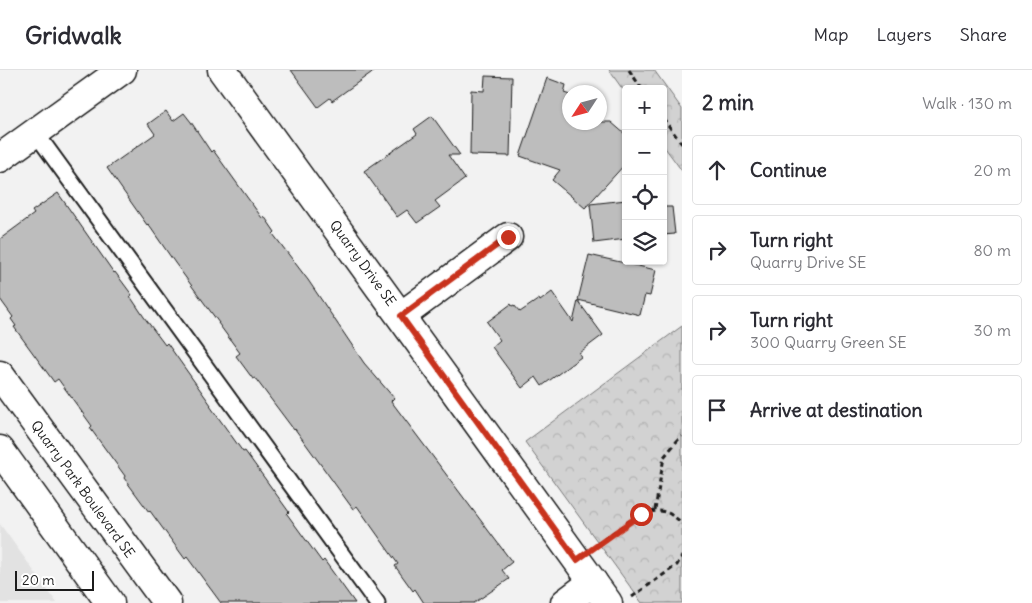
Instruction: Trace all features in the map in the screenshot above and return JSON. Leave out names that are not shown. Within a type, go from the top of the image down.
[{"type":"street","points":[[0,158],[122,70]]},
{"type":"street","name":"Quarry Drive SE","points":[[222,70],[577,560],[611,594]]},
{"type":"street","points":[[401,316],[508,237]]},
{"type":"street","name":"Quarry Park Boulevard SE","points":[[0,376],[167,603]]},
{"type":"street","points":[[0,450],[110,603]]},
{"type":"street","points":[[565,603],[611,594]]},
{"type":"lane","points":[[35,132],[377,603]]},
{"type":"path","points":[[628,70],[639,85]]},
{"type":"path","points":[[667,123],[682,144]]},
{"type":"path","points":[[655,510],[664,457],[682,436]]},
{"type":"path","points":[[577,560],[641,514],[655,510],[667,512],[682,524]]},
{"type":"path","points":[[611,594],[677,564],[682,556]]},
{"type":"shaded area","points":[[0,524],[57,603],[0,603]]},
{"type":"green space","points":[[609,70],[654,70],[665,85],[622,85],[622,88]]},
{"type":"green space","points":[[667,88],[682,109],[682,171],[667,150]]},
{"type":"green space","points":[[682,326],[682,603],[642,603],[525,442]]},
{"type":"building","points":[[291,70],[375,70],[332,101],[330,98],[318,107]]},
{"type":"building","points":[[485,76],[512,77],[510,156],[470,155],[471,90],[484,91]]},
{"type":"building","points":[[547,78],[566,85],[562,85],[562,130],[607,130],[607,122],[611,122],[622,132],[622,167],[585,208],[552,180],[560,170],[520,156]]},
{"type":"building","points":[[166,111],[173,121],[184,113],[211,152],[213,150],[262,218],[264,216],[275,232],[273,234],[308,280],[364,363],[394,398],[391,401],[512,562],[502,570],[509,579],[474,603],[424,603],[415,589],[413,591],[395,566],[398,564],[357,506],[353,509],[295,429],[236,356],[240,353],[107,168],[155,134],[148,124]]},
{"type":"building","points":[[432,116],[460,155],[448,155],[465,179],[435,201],[440,207],[417,223],[407,210],[397,217],[364,171],[417,134],[414,129]]},
{"type":"building","points":[[58,193],[114,273],[132,295],[130,296],[144,317],[165,345],[167,343],[243,452],[245,451],[289,512],[287,514],[355,603],[221,603],[124,478],[125,476],[90,428],[92,426],[58,379],[54,382],[14,327],[16,326],[11,319],[13,317],[0,299],[0,239],[34,214],[32,211]]},
{"type":"building","points":[[622,200],[622,240],[594,243],[590,204]]},
{"type":"building","points":[[667,207],[672,207],[675,234],[667,235]]},
{"type":"building","points":[[589,255],[622,262],[622,265],[634,265],[656,270],[650,296],[645,295],[640,315],[578,300]]},
{"type":"building","points":[[552,292],[573,322],[578,301],[603,335],[579,353],[581,357],[542,386],[536,377],[522,388],[492,347],[500,340],[487,322],[511,304],[520,312]]},
{"type":"route","points":[[508,237],[401,316],[577,560],[641,514]]}]
